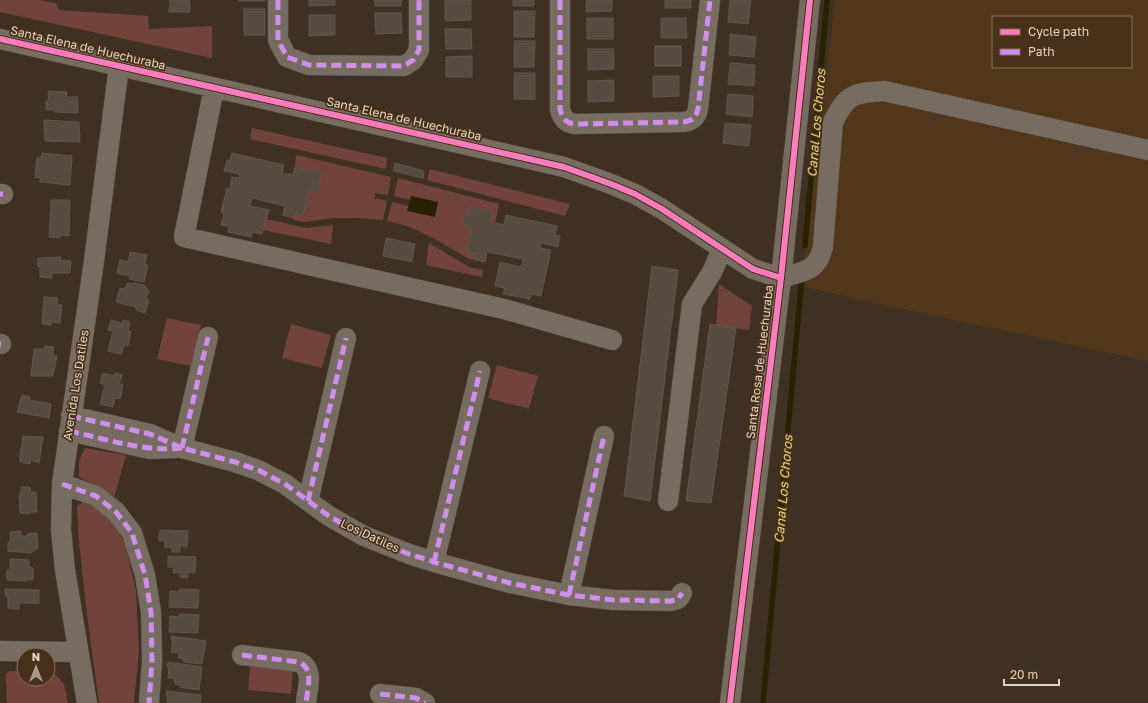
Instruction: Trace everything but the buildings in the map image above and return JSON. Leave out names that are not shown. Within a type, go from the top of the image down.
[{"type":"street","points":[[278,0],[278,40],[287,57],[309,65],[396,66],[404,66],[413,60],[419,50],[419,0]]},
{"type":"street","points":[[560,0],[560,110],[561,115],[567,122],[575,124],[689,122],[693,119],[698,110],[710,0]]},
{"type":"street","name":"Santa Rosa de Huechuraba","points":[[730,703],[781,278],[810,0]]},
{"type":"street","name":"Santa Elena de Huechuraba","points":[[0,39],[541,162],[587,174],[635,194],[662,209],[753,269],[781,278]]},
{"type":"street","name":"Avenida Los Datiles","points":[[87,703],[68,590],[62,543],[60,505],[119,66]]},
{"type":"street","points":[[214,88],[184,237],[504,309],[612,340]]},
{"type":"street","points":[[781,278],[812,267],[818,262],[821,256],[833,122],[841,105],[851,96],[864,92],[884,91],[1148,150]]},
{"type":"street","points":[[668,501],[692,304],[712,272],[722,249]]},
{"type":"street","points":[[182,448],[208,337]]},
{"type":"street","points":[[308,501],[346,338]]},
{"type":"street","points":[[434,562],[480,370]]},
{"type":"street","name":"Los Datiles","points":[[70,423],[150,434],[182,448],[235,462],[258,470],[285,484],[335,520],[364,536],[409,554],[510,583],[569,595],[614,600],[671,601],[678,599],[682,592]]},
{"type":"street","points":[[569,595],[604,436]]},
{"type":"street","points":[[62,484],[96,496],[116,512],[132,533],[145,574],[151,612],[152,661],[149,703]]},
{"type":"street","points":[[0,652],[78,652]]},
{"type":"street","points":[[242,655],[299,662],[303,664],[309,675],[306,703]]},
{"type":"street","points":[[380,694],[416,698],[425,703]]},
{"type":"shaded area","points":[[0,0],[39,0],[56,3],[59,10],[148,16],[149,29],[212,26],[212,58],[0,12]]},
{"type":"shaded area","points":[[835,0],[1148,0],[1148,361],[801,286]]},
{"type":"shaded area","points":[[252,128],[387,158],[386,169],[250,139]]},
{"type":"shaded area","points":[[296,155],[391,177],[388,195],[374,193],[376,196],[373,198],[387,201],[383,220],[333,218],[305,222],[293,220],[295,214],[303,216],[309,190],[317,192],[322,173],[295,167]]},
{"type":"shaded area","points":[[430,169],[570,204],[565,216],[427,180]]},
{"type":"shaded area","points":[[398,178],[499,204],[495,223],[491,222],[493,212],[471,207],[469,215],[464,214],[462,225],[472,227],[476,254],[475,260],[469,259],[433,238],[410,227],[387,221],[392,202],[408,206],[408,211],[411,196],[410,200],[394,196]]},
{"type":"shaded area","points":[[411,196],[438,202],[435,217],[407,211]]},
{"type":"shaded area","points":[[267,219],[306,228],[333,225],[331,244],[263,230]]},
{"type":"shaded area","points":[[429,243],[469,267],[483,270],[482,277],[426,265]]},
{"type":"shaded area","points":[[719,284],[752,306],[749,330],[716,325]]},
{"type":"shaded area","points":[[167,318],[201,325],[191,366],[157,359]]},
{"type":"shaded area","points":[[291,324],[331,335],[322,368],[282,358]]},
{"type":"shaded area","points":[[497,365],[538,376],[529,409],[488,398]]},
{"type":"shaded area","points":[[85,448],[126,455],[114,498],[79,477],[79,461]]},
{"type":"shaded area","points":[[83,502],[95,506],[113,523],[125,544],[136,590],[139,650],[134,703],[99,703],[79,542],[77,506]]},
{"type":"shaded area","points":[[250,664],[293,668],[291,694],[248,690]]},
{"type":"shaded area","points":[[10,671],[16,671],[16,687],[56,687],[56,675],[64,684],[68,703],[7,703],[6,674]]},
{"type":"waterway","name":"Canal Los Choros","points":[[805,246],[827,0]]},
{"type":"waterway","name":"Canal Los Choros","points":[[763,703],[802,276]]},
{"type":"marked path","points":[[278,0],[278,40],[287,57],[309,65],[404,66],[413,60],[419,50],[419,0]]},
{"type":"marked path","points":[[560,0],[560,109],[565,120],[575,124],[683,122],[689,121],[693,118],[698,109],[710,0]]},
{"type":"marked path","points":[[182,448],[208,337]]},
{"type":"marked path","points":[[308,501],[346,338]]},
{"type":"marked path","points":[[434,562],[480,371]]},
{"type":"marked path","points":[[71,416],[150,434],[182,448],[235,462],[258,470],[285,484],[329,516],[364,536],[409,554],[434,562],[510,583],[569,595],[614,600],[671,601],[678,599],[682,593]]},
{"type":"marked path","points":[[69,431],[139,446],[167,449],[182,448]]},
{"type":"marked path","points":[[569,595],[604,436]]},
{"type":"marked path","points":[[62,484],[96,496],[116,512],[132,533],[145,575],[151,612],[152,661],[149,703]]},
{"type":"marked path","points":[[242,655],[299,662],[304,665],[309,674],[306,703]]},
{"type":"marked path","points":[[380,694],[416,698],[425,703]]},
{"type":"cycle path","points":[[730,703],[781,278],[810,0]]},
{"type":"cycle path","points":[[0,39],[564,167],[635,194],[662,209],[753,269],[781,278]]}]
